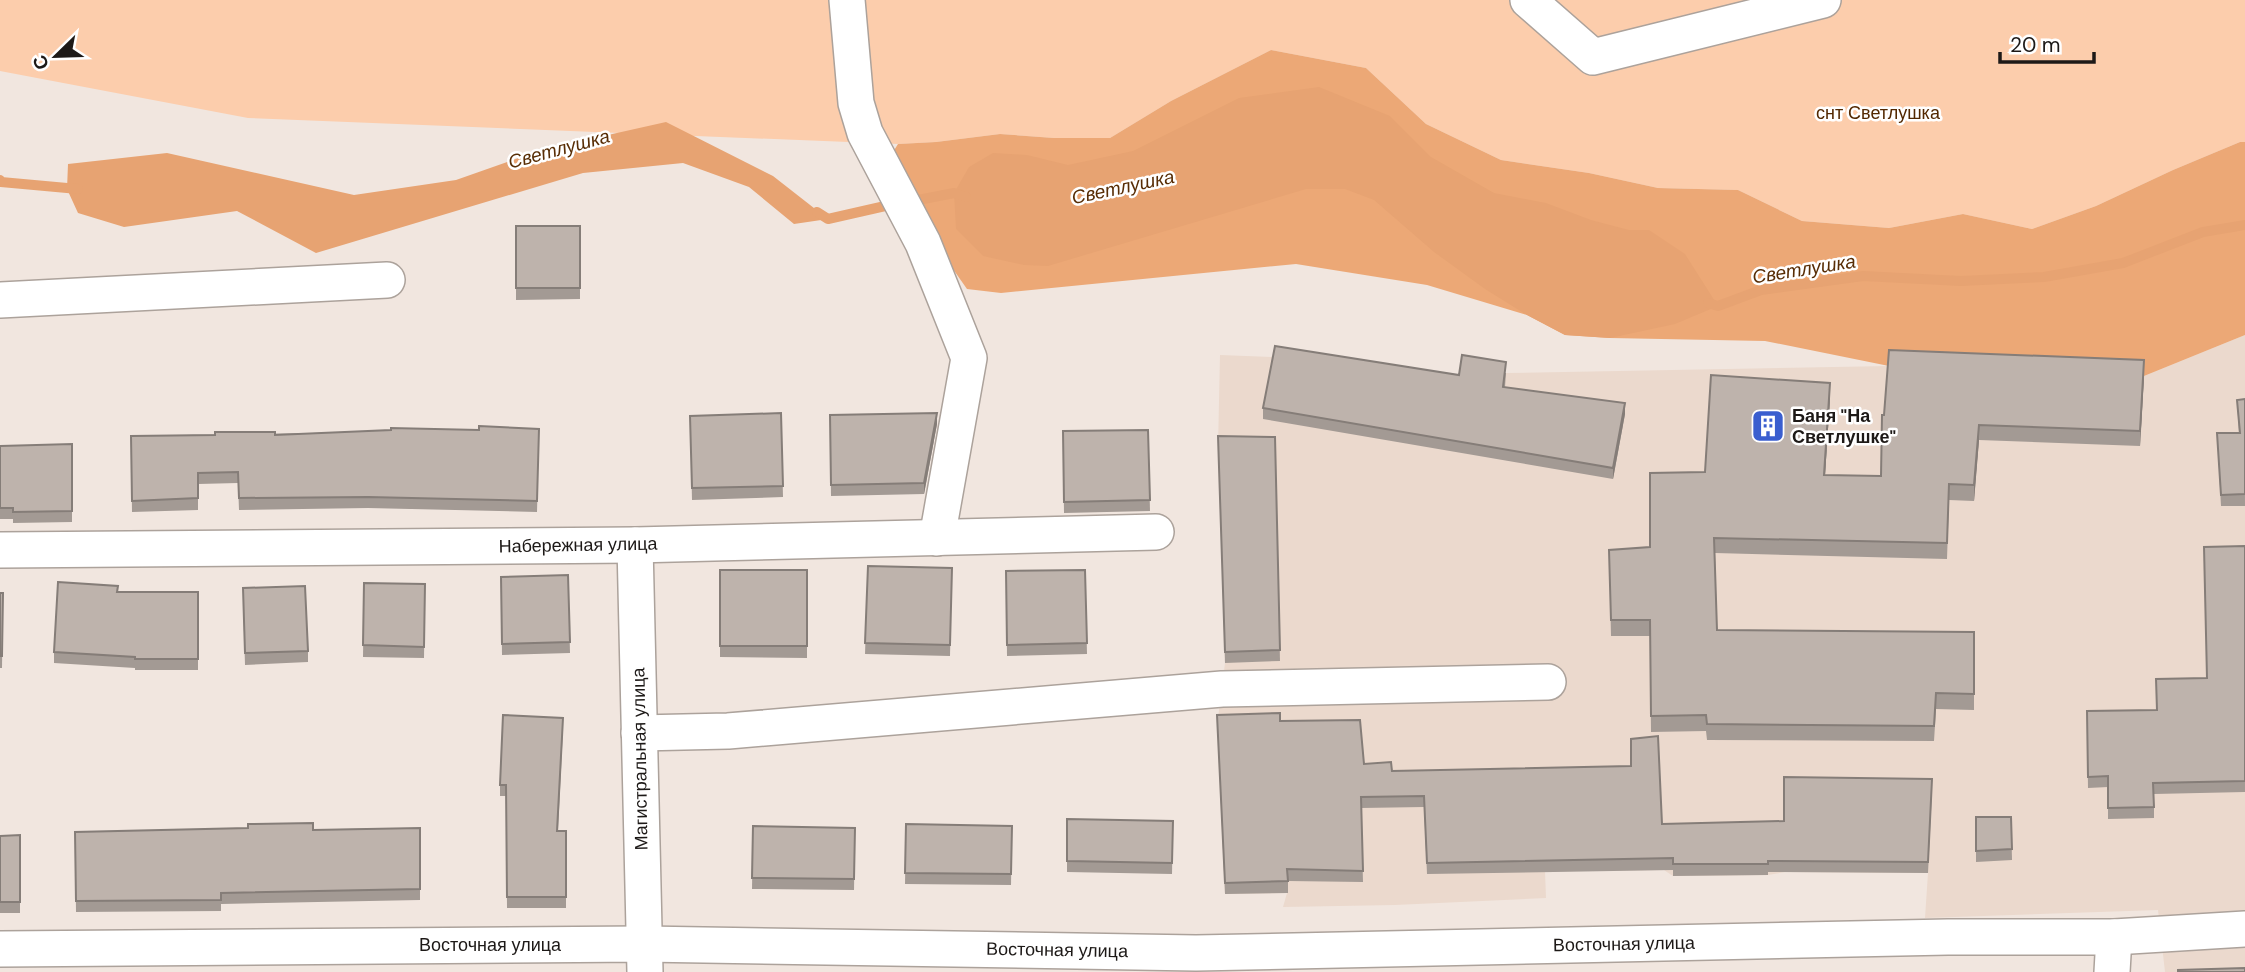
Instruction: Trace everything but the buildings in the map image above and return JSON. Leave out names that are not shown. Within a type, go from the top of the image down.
[{"type":"street","points":[[847,0],[856,103],[865,133],[923,243],[970,358],[936,538]]},
{"type":"street","points":[[1528,0],[1593,57],[1823,0]]},
{"type":"street","points":[[0,300],[387,280]]},
{"type":"street","name":"Набережная улица","points":[[0,550],[635,545],[1156,532]]},
{"type":"street","name":"Магистральная улица","points":[[635,545],[644,958]]},
{"type":"street","points":[[639,733],[741,730],[1222,688],[1548,682]]},
{"type":"street","name":"Восточная улица","points":[[0,949],[644,958],[1196,953],[1934,937],[2114,937],[2245,929]]},
{"type":"street","points":[[2112,972],[2114,937]]},
{"type":"shaded area","points":[[1271,50],[1366,68],[1426,124],[1501,160],[1589,173],[1658,188],[1738,190],[1802,221],[1889,228],[1963,214],[2032,229],[2096,206],[2173,170],[2245,142],[2245,335],[2144,376],[1889,366],[1765,341],[1565,335],[1527,315],[1427,285],[1296,264],[1001,293],[967,289],[906,202],[886,163],[898,144],[1000,134],[1110,138],[1171,101]]},
{"type":"shaded area","points":[[2245,335],[2245,972],[2165,972],[2158,910],[1925,918],[1928,873],[1785,872],[1768,875],[1673,876],[1664,870],[1545,871],[1546,898],[1395,905],[1283,907],[1287,893],[1225,894],[1217,726],[1225,663],[1218,448],[1220,355],[1275,357],[1458,386],[1462,366],[1506,373],[1889,366],[2144,376]]},
{"type":"green space","name":"снт Светлушка","points":[[0,0],[2245,0],[2245,142],[2173,170],[2096,206],[2032,229],[1963,214],[1889,228],[1802,221],[1738,190],[1658,188],[1589,173],[1501,160],[1426,124],[1366,68],[1271,50],[1171,101],[1110,138],[1000,134],[898,144],[248,118],[0,71]]},
{"type":"water","points":[[1319,87],[1390,116],[1431,157],[1494,193],[1546,203],[1591,220],[1629,230],[1649,230],[1685,254],[1718,306],[1675,324],[1610,338],[1565,335],[1485,289],[1434,252],[1374,200],[1345,189],[1306,189],[1048,266],[1024,265],[983,256],[956,229],[954,193],[969,167],[993,153],[1027,155],[1068,165],[1133,151],[1239,98]]},
{"type":"water","points":[[666,122],[773,176],[828,219],[794,224],[749,187],[683,163],[583,173],[316,253],[237,211],[124,227],[78,213],[67,189],[68,164],[167,153],[354,195],[456,180],[541,150]]},
{"type":"waterway","name":"Светлушка","points":[[0,180],[78,189]]},
{"type":"waterway","name":"Светлушка","points":[[908,202],[954,193],[966,197]]},
{"type":"waterway","name":"Светлушка","points":[[817,212],[828,219],[894,204]]},
{"type":"waterway","name":"Светлушка","points":[[1708,303],[1718,306],[1761,290],[1863,276],[1961,281],[2044,277],[2123,263],[2203,232],[2245,225]]},
{"type":"place","name":"Баня \"На Светлушке\"","points":[[1768,426]]}]
